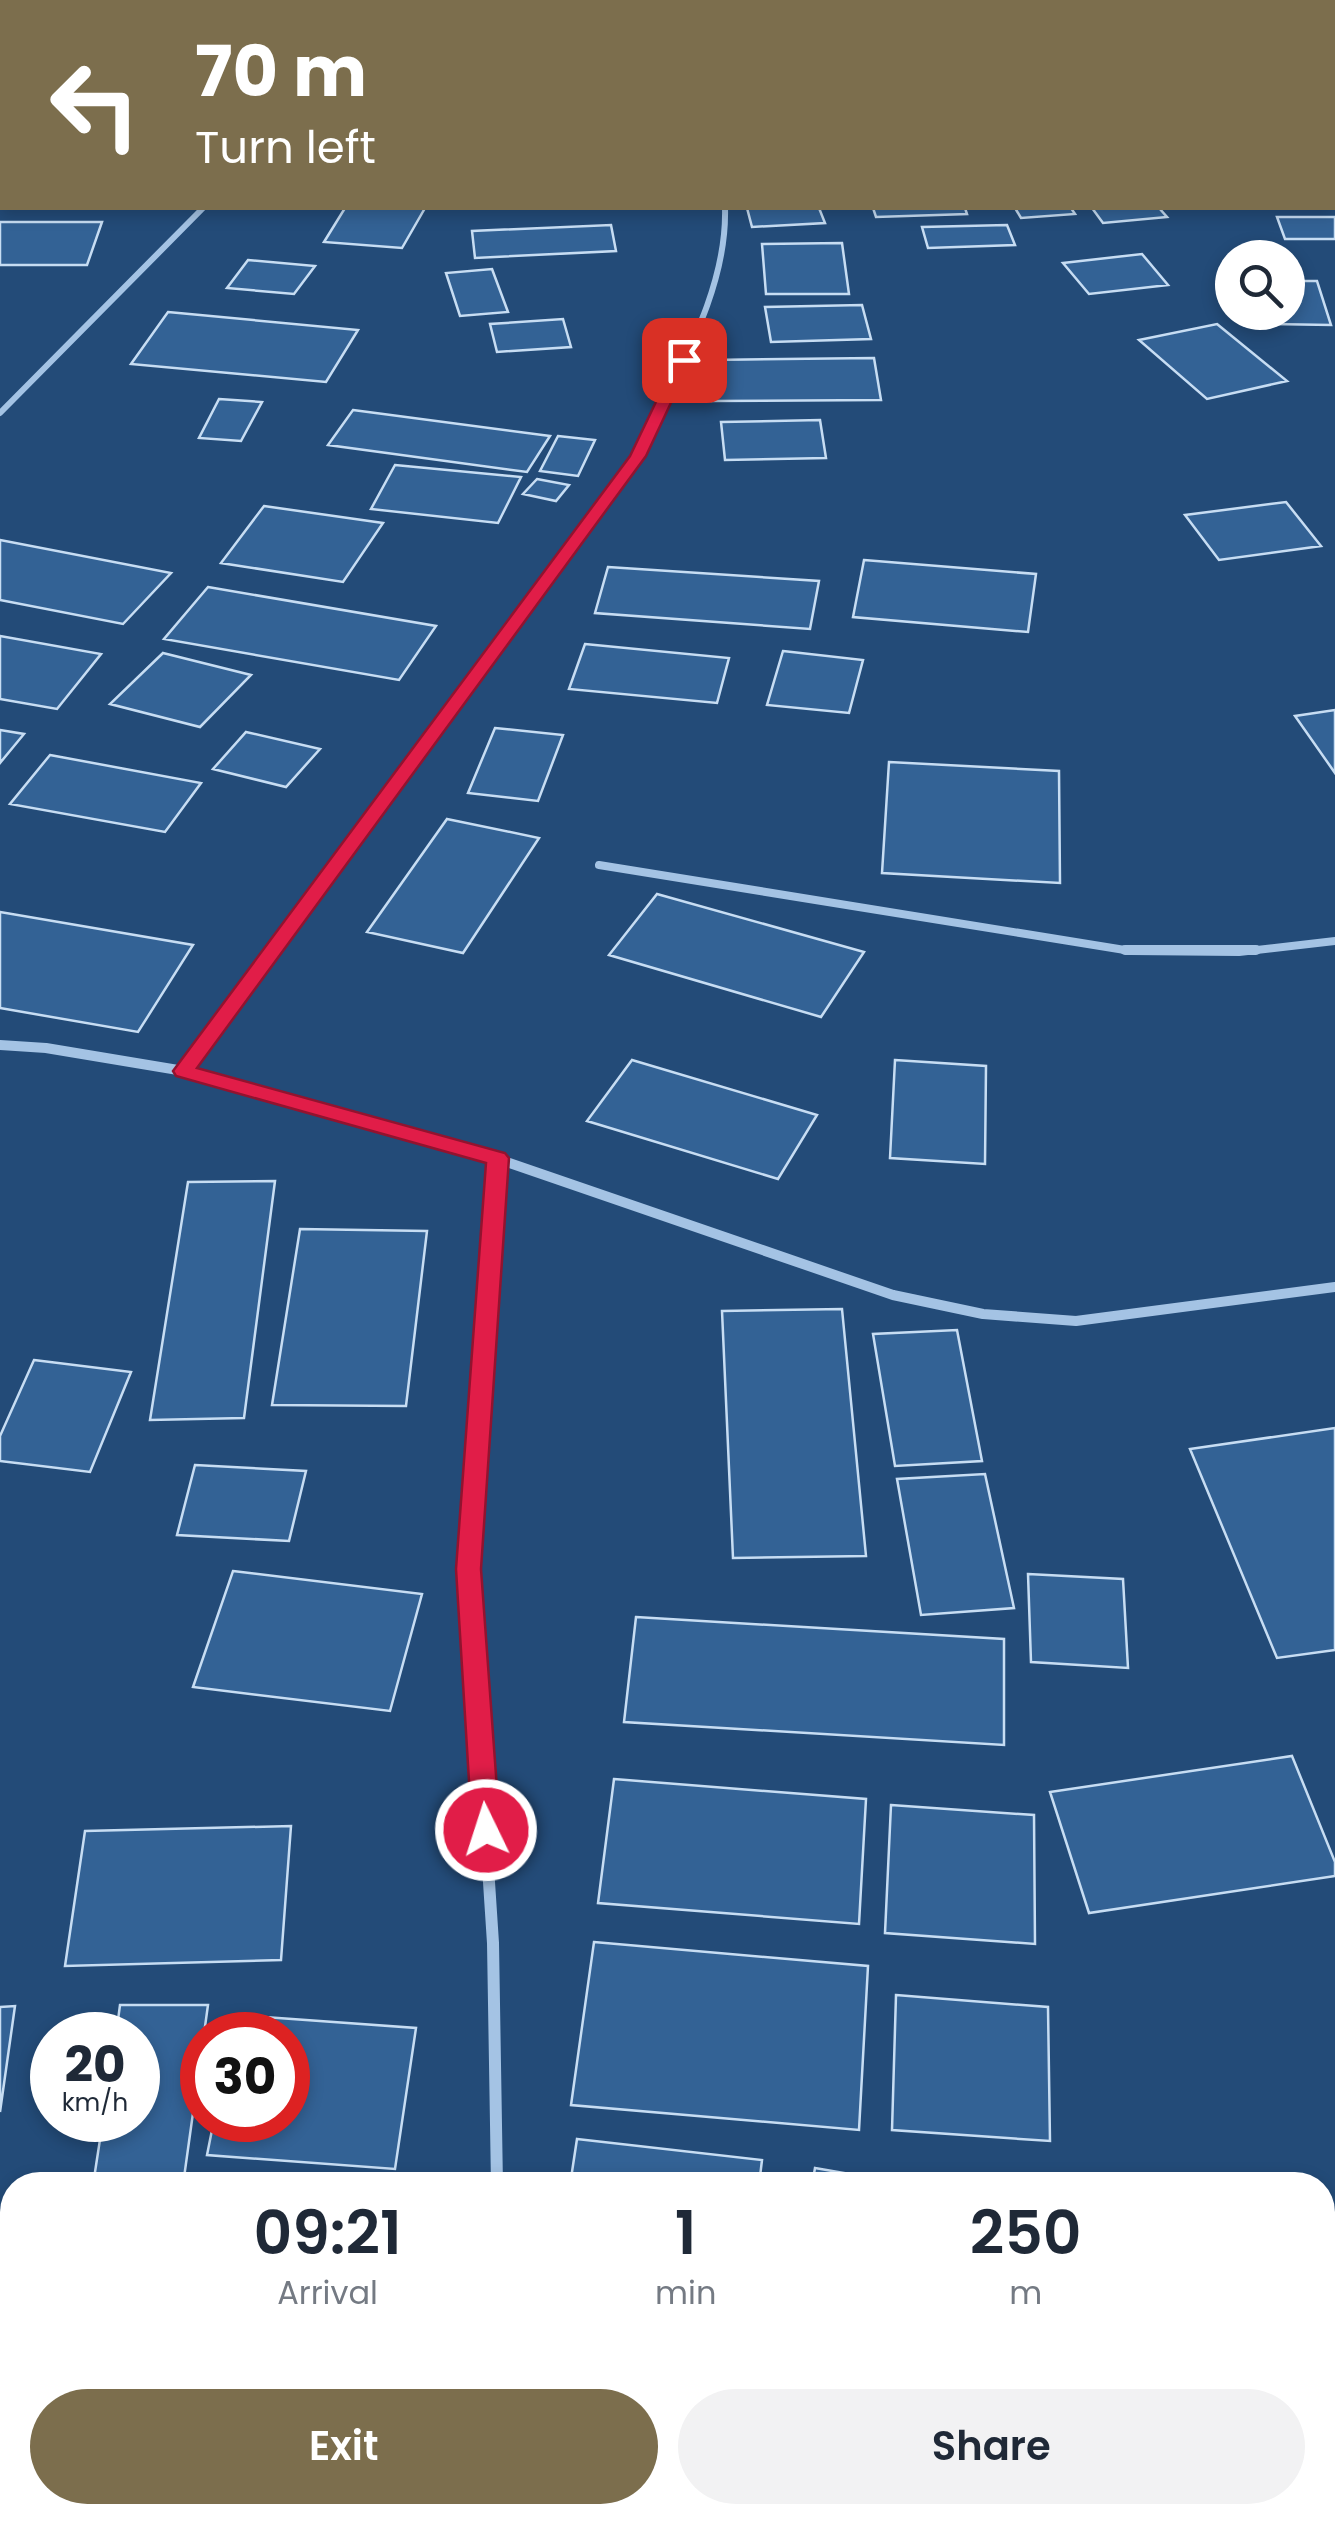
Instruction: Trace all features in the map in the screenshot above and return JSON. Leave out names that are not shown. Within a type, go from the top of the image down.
[{"type":"street","points":[[0,414],[202,210]]},
{"type":"street","points":[[184,1071],[638,456],[699,328],[726,241],[725,210]]},
{"type":"street","points":[[600,865],[1132,950],[1239,952],[1335,941]]},
{"type":"street","points":[[0,1045],[46,1048],[184,1071],[498,1158],[893,1295],[983,1314],[1076,1321],[1335,1287]]},
{"type":"street","points":[[497,2172],[493,1943],[468,1569],[498,1158]]},
{"type":"building","points":[[344,210],[424,210],[402,248],[324,242]]},
{"type":"building","points":[[748,210],[820,210],[825,223],[752,227]]},
{"type":"building","points":[[874,210],[966,210],[967,214],[876,217]]},
{"type":"building","points":[[1016,210],[1072,210],[1075,214],[1021,218]]},
{"type":"building","points":[[1093,210],[1161,210],[1167,217],[1103,223]]},
{"type":"building","points":[[1277,217],[1335,217],[1335,239],[1285,239]]},
{"type":"building","points":[[0,222],[102,222],[87,265],[0,265]]},
{"type":"building","points":[[611,225],[616,251],[475,258],[472,231]]},
{"type":"building","points":[[1007,225],[1015,245],[928,248],[922,227]]},
{"type":"building","points":[[842,243],[849,294],[766,294],[762,244]]},
{"type":"building","points":[[1142,254],[1168,285],[1089,294],[1063,263]]},
{"type":"building","points":[[248,260],[315,266],[294,294],[227,288]]},
{"type":"building","points":[[492,269],[508,312],[460,316],[446,273]]},
{"type":"building","points":[[1305,281],[1317,281],[1331,325],[1305,325]]},
{"type":"building","points":[[862,305],[871,339],[771,342],[765,307]]},
{"type":"building","points":[[168,312],[358,330],[326,382],[131,364]]},
{"type":"building","points":[[563,319],[571,347],[497,352],[490,324]]},
{"type":"building","points":[[1215,324],[1215,330],[1224,330],[1287,381],[1207,399],[1139,340]]},
{"type":"building","points":[[874,358],[881,400],[712,401],[709,360]]},
{"type":"building","points":[[219,399],[262,402],[241,441],[199,438]]},
{"type":"building","points":[[353,410],[550,436],[527,472],[328,445]]},
{"type":"building","points":[[820,420],[826,458],[725,460],[721,422]]},
{"type":"building","points":[[558,436],[595,440],[578,476],[540,471]]},
{"type":"building","points":[[395,465],[521,477],[498,523],[371,509]]},
{"type":"building","points":[[537,479],[569,485],[556,501],[523,494]]},
{"type":"building","points":[[1286,502],[1321,546],[1219,560],[1185,515]]},
{"type":"building","points":[[264,506],[383,523],[343,582],[221,563]]},
{"type":"building","points":[[0,540],[171,573],[123,624],[0,600]]},
{"type":"building","points":[[864,560],[1036,574],[1028,632],[853,617]]},
{"type":"building","points":[[608,567],[819,581],[810,629],[595,613]]},
{"type":"building","points":[[208,587],[436,626],[399,680],[164,639]]},
{"type":"building","points":[[0,636],[101,654],[57,709],[0,699]]},
{"type":"building","points":[[585,644],[729,658],[717,703],[569,689]]},
{"type":"building","points":[[783,651],[863,660],[849,713],[767,705]]},
{"type":"building","points":[[163,653],[251,675],[200,727],[110,704]]},
{"type":"building","points":[[1335,710],[1335,773],[1295,716]]},
{"type":"building","points":[[495,728],[563,735],[538,801],[468,793]]},
{"type":"building","points":[[0,730],[24,734],[0,763]]},
{"type":"building","points":[[246,732],[320,749],[286,787],[213,769]]},
{"type":"building","points":[[50,755],[201,783],[165,832],[10,804]]},
{"type":"building","points":[[889,762],[1059,771],[1060,883],[882,873]]},
{"type":"building","points":[[447,819],[539,838],[463,953],[367,932]]},
{"type":"building","points":[[657,894],[864,952],[821,1017],[609,955]]},
{"type":"building","points":[[0,912],[193,945],[138,1032],[0,1008]]},
{"type":"building","points":[[632,1060],[817,1115],[778,1179],[587,1121]]},
{"type":"building","points":[[895,1060],[986,1066],[985,1164],[890,1158]]},
{"type":"building","points":[[275,1181],[244,1418],[150,1420],[188,1182]]},
{"type":"building","points":[[300,1229],[427,1231],[406,1406],[272,1405]]},
{"type":"building","points":[[842,1309],[866,1556],[733,1558],[722,1311]]},
{"type":"building","points":[[957,1330],[982,1461],[895,1466],[873,1334]]},
{"type":"building","points":[[34,1360],[131,1372],[90,1472],[0,1461],[0,1436]]},
{"type":"building","points":[[1335,1428],[1335,1650],[1277,1658],[1190,1449]]},
{"type":"building","points":[[195,1465],[306,1471],[289,1541],[177,1535]]},
{"type":"building","points":[[985,1474],[1014,1608],[921,1615],[897,1479]]},
{"type":"building","points":[[233,1571],[422,1594],[390,1711],[193,1687]]},
{"type":"building","points":[[1028,1574],[1123,1579],[1128,1668],[1031,1662]]},
{"type":"building","points":[[636,1617],[1004,1639],[1004,1745],[624,1722]]},
{"type":"building","points":[[1292,1756],[1335,1862],[1335,1876],[1089,1913],[1050,1792]]},
{"type":"building","points":[[614,1779],[866,1799],[859,1924],[598,1903]]},
{"type":"building","points":[[891,1805],[1034,1815],[1035,1944],[885,1933]]},
{"type":"building","points":[[291,1826],[281,1960],[65,1966],[85,1831]]},
{"type":"building","points":[[594,1942],[868,1966],[859,2130],[571,2105]]},
{"type":"building","points":[[896,1995],[1048,2007],[1050,2141],[892,2130]]},
{"type":"building","points":[[120,2005],[208,2005],[207,2012],[180,2012],[180,2142],[189,2142],[185,2172],[95,2172],[100,2142],[160,2142],[160,2012],[119,2012]]},
{"type":"building","points":[[15,2006],[0,2112],[0,2007]]},
{"type":"building","points":[[310,2020],[416,2028],[395,2169],[207,2155],[210,2142],[310,2142]]},
{"type":"building","points":[[577,2139],[762,2160],[761,2172],[572,2172]]},
{"type":"route","points":[[486,1830],[468,1569],[498,1158],[184,1071],[638,456],[684,360]]}]
